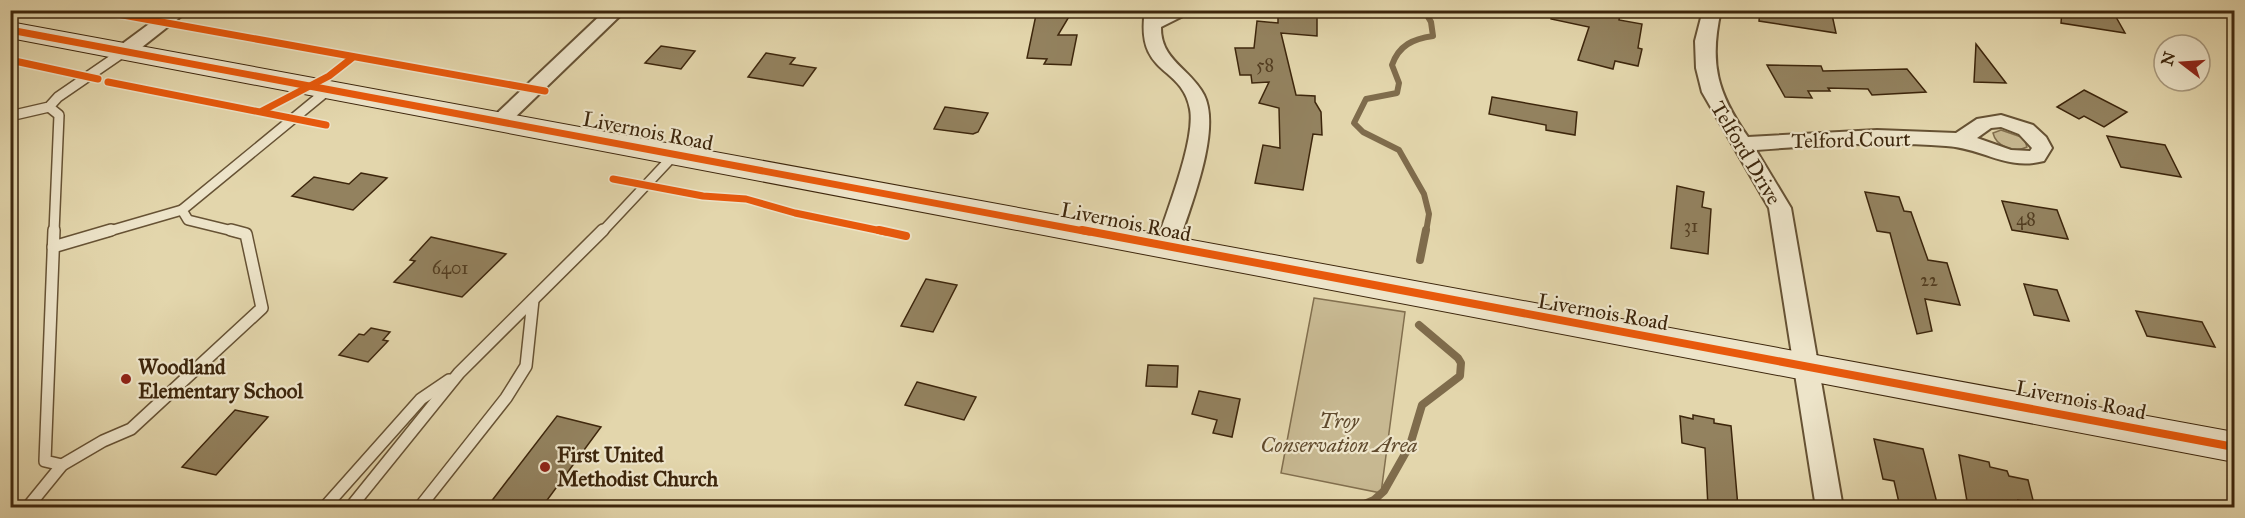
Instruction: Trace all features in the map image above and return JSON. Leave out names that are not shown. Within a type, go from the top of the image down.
[{"type":"street","points":[[125,51],[180,10]]},
{"type":"street","points":[[500,121],[617,10]]},
{"type":"street","points":[[1166,248],[1201,117],[1191,89],[1154,48],[1152,18],[1186,10]]},
{"type":"street","name":"Telford Drive","points":[[1712,10],[1706,41],[1704,71],[1718,107],[1772,189],[1780,208],[1830,507]]},
{"type":"street","name":"Livernois Road","points":[[10,30],[2235,447]]},
{"type":"street","name":"Telford Court","points":[[1743,144],[1836,138],[1960,140]]},
{"type":"lane","points":[[10,116],[48,107],[58,97],[125,51]]},
{"type":"lane","points":[[53,247],[182,210],[328,90]]},
{"type":"lane","points":[[48,107],[59,115],[45,461],[62,465]]},
{"type":"lane","points":[[350,507],[459,373],[641,193],[676,153]]},
{"type":"lane","points":[[27,507],[62,465],[103,441],[131,429],[262,308],[246,234],[188,220],[182,210]]},
{"type":"lane","points":[[419,507],[506,398],[526,366],[533,300]]},
{"type":"lane","points":[[324,507],[421,399],[459,373]]},
{"type":"green space","points":[[2001,130],[2024,138],[2027,147],[2012,149],[2002,145],[1993,133]]},
{"type":"green space","name":"Troy Conservation Area","points":[[1314,298],[1405,312],[1381,493],[1281,473]]},
{"type":"building","points":[[1037,10],[1073,10],[1058,35],[1077,35],[1071,65],[1044,64],[1047,59],[1027,58]]},
{"type":"building","points":[[1278,10],[1317,10],[1317,36],[1281,33],[1296,95],[1315,96],[1315,102],[1321,112],[1322,135],[1313,134],[1303,190],[1255,183],[1263,145],[1280,148],[1279,108],[1259,103],[1269,82],[1252,83],[1251,75],[1240,75],[1235,48],[1254,48],[1257,21],[1278,23]]},
{"type":"building","points":[[1552,10],[1621,10],[1619,20],[1642,24],[1638,48],[1642,49],[1638,66],[1615,61],[1613,69],[1578,60],[1589,27],[1551,19]]},
{"type":"building","points":[[1760,10],[1831,10],[1836,33],[1759,21]]},
{"type":"building","points":[[2062,10],[2112,10],[2125,33],[2061,23]]},
{"type":"building","points":[[1976,44],[2006,83],[1974,82]]},
{"type":"building","points":[[661,46],[695,51],[681,69],[645,63]]},
{"type":"building","points":[[766,53],[795,58],[790,64],[816,68],[803,86],[748,77]]},
{"type":"building","points":[[1767,65],[1821,66],[1823,71],[1907,69],[1926,92],[1872,95],[1868,89],[1828,88],[1830,91],[1808,91],[1812,98],[1785,97]]},
{"type":"building","points":[[2084,90],[2127,112],[2104,127],[2084,116],[2079,119],[2057,107]]},
{"type":"building","points":[[1492,97],[1577,112],[1575,135],[1546,130],[1546,125],[1489,114]]},
{"type":"building","points":[[945,107],[988,113],[978,132],[973,134],[934,129]]},
{"type":"building","points":[[2107,136],[2165,145],[2181,177],[2121,167]]},
{"type":"building","points":[[361,173],[387,178],[353,210],[292,196],[314,177],[349,184]]},
{"type":"building","points":[[1677,186],[1704,192],[1702,207],[1711,209],[1708,254],[1671,248]]},
{"type":"building","points":[[1865,192],[1899,197],[1904,211],[1911,212],[1928,260],[1947,263],[1960,305],[1925,299],[1932,331],[1917,334],[1890,233],[1877,231]]},
{"type":"building","points":[[2002,201],[2057,210],[2068,239],[2012,230]]},
{"type":"building","points":[[431,237],[506,254],[462,297],[394,282],[415,261],[410,260]]},
{"type":"building","points":[[926,279],[957,285],[933,332],[901,326]]},
{"type":"building","points":[[2024,284],[2057,290],[2069,321],[2034,315]]},
{"type":"building","points":[[2136,311],[2202,322],[2215,347],[2147,336]]},
{"type":"building","points":[[371,328],[390,332],[383,340],[388,341],[368,362],[339,355],[359,334],[364,335]]},
{"type":"building","points":[[1148,365],[1178,366],[1177,387],[1146,386]]},
{"type":"building","points":[[917,382],[976,397],[964,420],[905,405]]},
{"type":"building","points":[[1199,391],[1240,399],[1232,437],[1213,433],[1217,420],[1192,414]]},
{"type":"building","points":[[235,410],[268,417],[216,475],[182,467]]},
{"type":"building","points":[[1693,415],[1714,419],[1714,423],[1731,426],[1738,507],[1708,507],[1705,448],[1682,443],[1680,416],[1693,419]]},
{"type":"building","name":"First United Methodist Church","points":[[557,416],[601,427],[542,507],[487,507]]},
{"type":"building","points":[[1874,439],[1923,449],[1938,507],[1900,507],[1894,481],[1883,479]]},
{"type":"building","points":[[1959,455],[1989,462],[1990,467],[2007,471],[2009,476],[2028,480],[2034,504],[2018,500],[2020,507],[1993,503],[1992,507],[1968,507]]},
{"type":"waterway","points":[[1424,10],[1431,22],[1433,36],[1413,41],[1399,52],[1392,65],[1399,83],[1397,93],[1366,99],[1354,123],[1363,132],[1399,150],[1424,194],[1429,214],[1426,232]]},
{"type":"waterway","points":[[1420,260],[1426,230]]},
{"type":"waterway","points":[[1355,508],[1374,500],[1384,491],[1410,445],[1422,405],[1460,376],[1461,363],[1458,358],[1419,325]]},
{"type":"cycle path","points":[[95,10],[545,91]]},
{"type":"cycle path","points":[[10,30],[2234,447]]},
{"type":"cycle path","points":[[262,111],[329,76],[352,58]]},
{"type":"cycle path","points":[[10,60],[98,79]]},
{"type":"cycle path","points":[[108,82],[326,125]]},
{"type":"cycle path","points":[[613,179],[703,196],[746,199],[795,213],[906,236]]},
{"type":"place","name":"Woodland Elementary School","points":[[126,379]]},
{"type":"place","name":"First United Methodist Church","points":[[545,467]]}]
